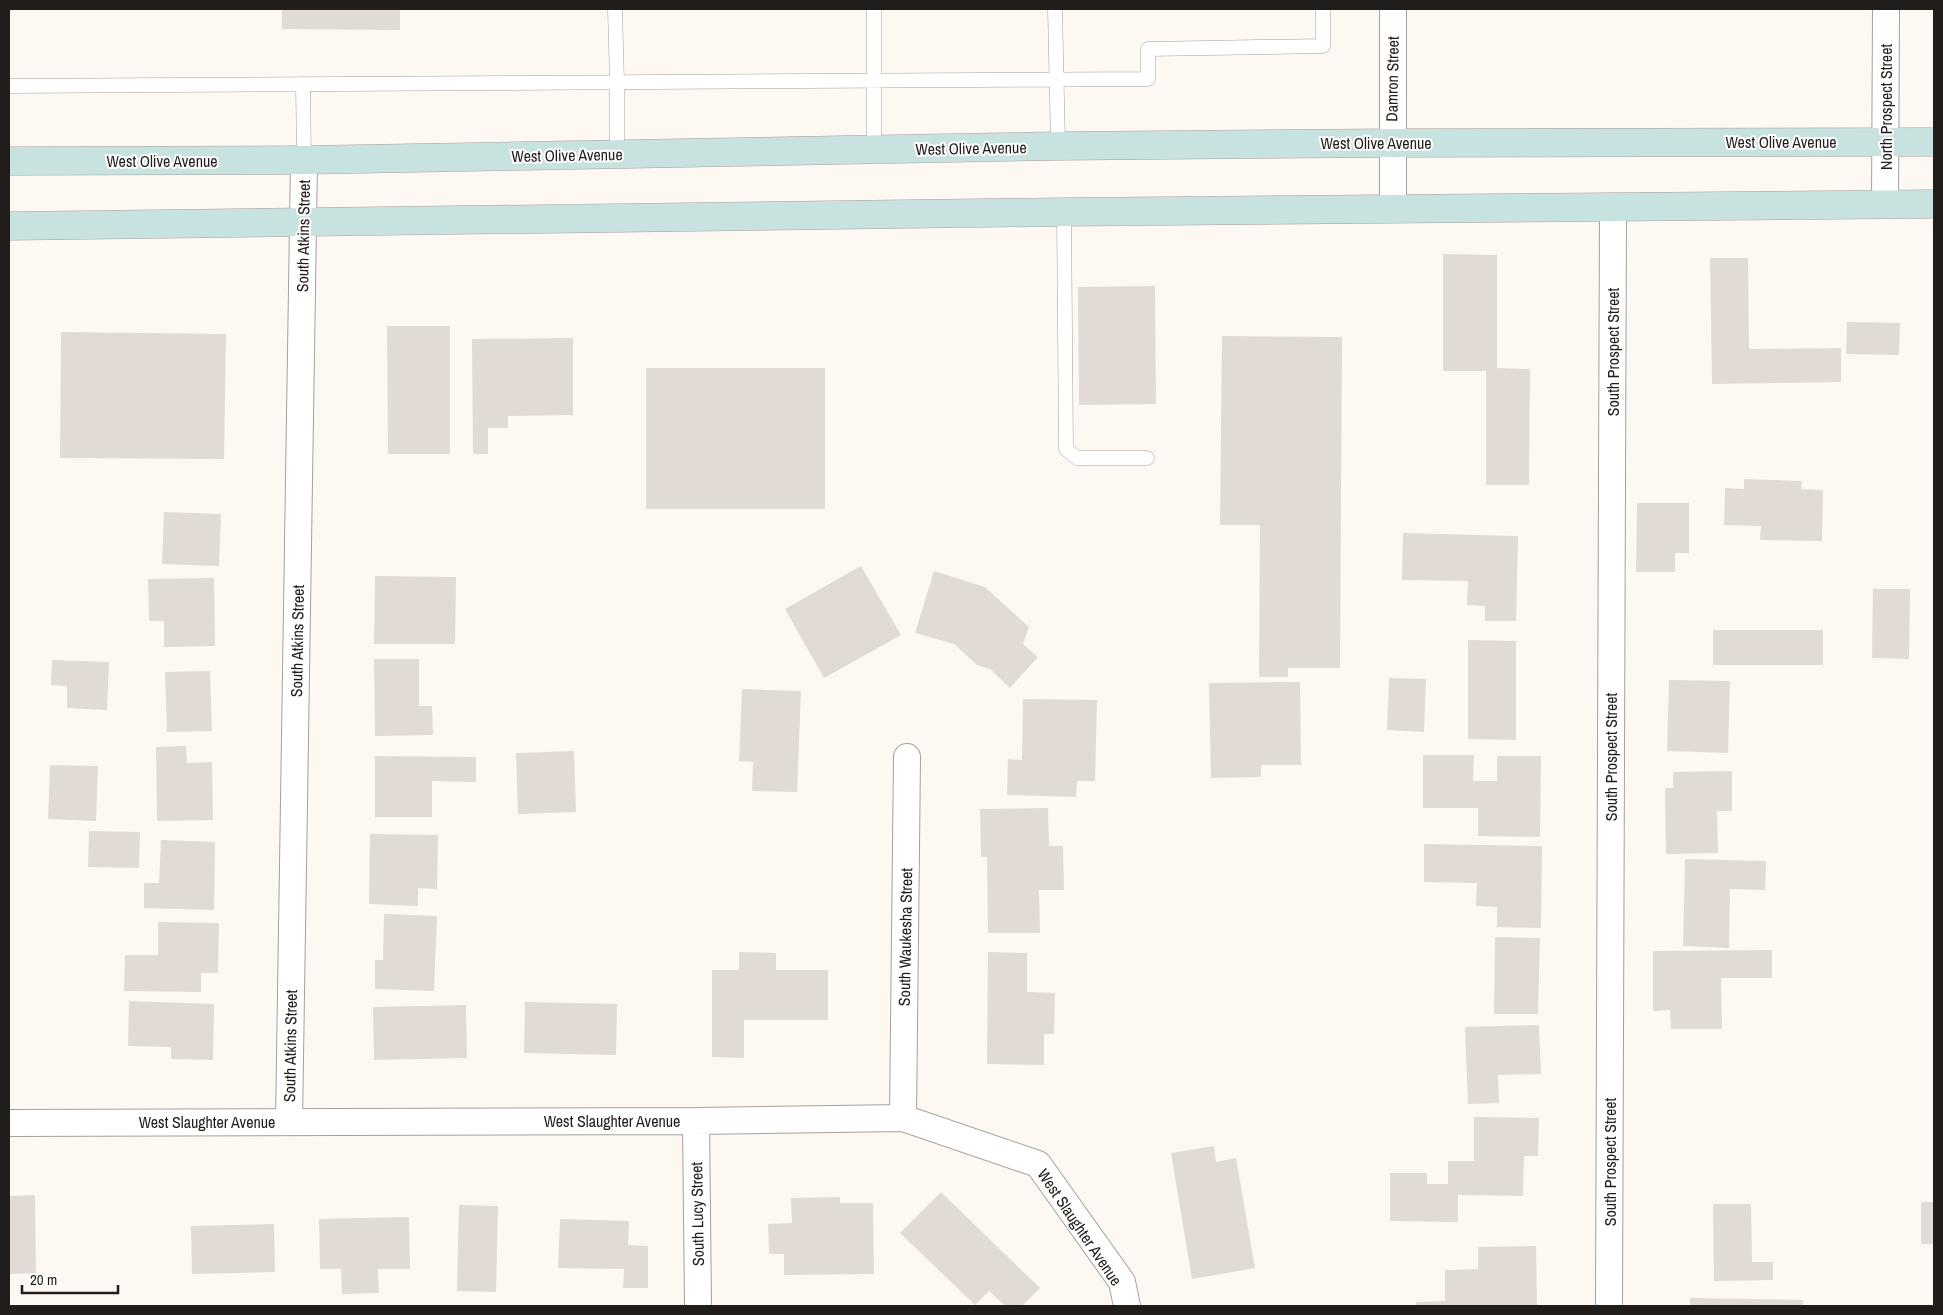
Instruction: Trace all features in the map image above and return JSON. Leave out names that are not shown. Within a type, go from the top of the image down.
[{"type":"main road","name":"West Olive Avenue","points":[[9,161],[304,160],[1058,146],[1934,142]]},
{"type":"main road","points":[[9,226],[1064,212],[1934,204]]},
{"type":"street","name":"Damron Street","points":[[1393,9],[1393,209]]},
{"type":"street","name":"North Prospect Street","points":[[1885,204],[1886,9]]},
{"type":"street","name":"South Atkins Street","points":[[289,1122],[304,160]]},
{"type":"street","name":"South Prospect Street","points":[[1609,1306],[1613,208]]},
{"type":"street","name":"South Waukesha Street","points":[[903,1118],[907,757]]},
{"type":"street","name":"West Slaughter Avenue","points":[[9,1123],[696,1121],[903,1118],[1038,1164],[1122,1282],[1127,1306]]},
{"type":"street","name":"South Lucy Street","points":[[696,1121],[698,1306]]},
{"type":"lane","points":[[615,9],[617,154]]},
{"type":"lane","points":[[874,9],[874,150]]},
{"type":"lane","points":[[1055,9],[1058,146]]},
{"type":"lane","points":[[9,86],[1148,79],[1148,49],[1323,46],[1323,9]]},
{"type":"lane","points":[[302,84],[304,160]]},
{"type":"lane","points":[[1064,212],[1066,449],[1077,458],[1147,458]]},
{"type":"building","points":[[282,9],[400,9],[400,30],[282,29]]},
{"type":"building","points":[[1443,254],[1497,255],[1497,368],[1530,369],[1529,485],[1486,485],[1486,371],[1443,371]]},
{"type":"building","points":[[1710,258],[1748,258],[1749,349],[1841,348],[1841,382],[1712,384]]},
{"type":"building","points":[[1155,286],[1156,404],[1079,405],[1078,287]]},
{"type":"building","points":[[1847,322],[1900,323],[1899,355],[1846,354]]},
{"type":"building","points":[[387,326],[450,326],[450,454],[388,454]]},
{"type":"building","points":[[61,332],[226,334],[224,459],[60,458]]},
{"type":"building","points":[[1222,336],[1342,337],[1340,668],[1288,668],[1288,677],[1259,677],[1260,525],[1220,525]]},
{"type":"building","points":[[573,338],[573,415],[508,416],[508,428],[488,428],[488,454],[473,454],[472,339]]},
{"type":"building","points":[[646,368],[825,368],[825,509],[646,509]]},
{"type":"building","points":[[1744,479],[1802,481],[1801,489],[1823,490],[1822,541],[1760,540],[1761,526],[1724,525],[1725,488],[1744,489]]},
{"type":"building","points":[[1637,503],[1689,503],[1689,553],[1675,553],[1675,572],[1636,572]]},
{"type":"building","points":[[164,512],[221,514],[219,566],[162,564]]},
{"type":"building","points":[[1403,533],[1518,536],[1516,621],[1485,621],[1485,606],[1467,605],[1468,581],[1402,580]]},
{"type":"building","points":[[861,566],[901,635],[824,678],[785,609]]},
{"type":"building","points":[[934,571],[985,587],[1029,627],[1023,644],[1038,657],[1010,688],[990,669],[977,665],[954,644],[915,633]]},
{"type":"building","points":[[375,576],[456,577],[455,644],[374,644]]},
{"type":"building","points":[[214,578],[215,646],[164,647],[164,621],[149,621],[148,579]]},
{"type":"building","points":[[1873,589],[1910,589],[1909,659],[1872,658]]},
{"type":"building","points":[[1713,630],[1823,630],[1823,665],[1713,665]]},
{"type":"building","points":[[1468,640],[1516,641],[1516,740],[1468,739]]},
{"type":"building","points":[[374,659],[419,659],[419,706],[432,706],[433,735],[375,736]]},
{"type":"building","points":[[52,660],[109,662],[107,710],[67,708],[67,686],[51,685]]},
{"type":"building","points":[[210,671],[212,731],[167,732],[165,672]]},
{"type":"building","points":[[1389,678],[1426,679],[1424,732],[1387,730]]},
{"type":"building","points":[[1669,680],[1730,681],[1728,753],[1667,751]]},
{"type":"building","points":[[1300,682],[1301,765],[1261,765],[1261,777],[1211,778],[1209,683]]},
{"type":"building","points":[[742,689],[801,691],[797,792],[752,791],[753,762],[739,761]]},
{"type":"building","points":[[1023,699],[1097,700],[1095,781],[1077,781],[1076,797],[1007,795],[1008,759],[1022,760]]},
{"type":"building","points":[[186,746],[187,763],[212,762],[213,820],[157,821],[156,747]]},
{"type":"building","points":[[574,751],[576,812],[518,814],[516,753]]},
{"type":"building","points":[[1423,755],[1474,755],[1473,781],[1497,781],[1497,756],[1541,756],[1540,837],[1478,836],[1478,808],[1423,808]]},
{"type":"building","points":[[375,756],[476,757],[476,782],[432,781],[432,817],[375,817]]},
{"type":"building","points":[[50,765],[98,766],[96,821],[48,819]]},
{"type":"building","points":[[1732,771],[1732,811],[1717,811],[1718,853],[1666,854],[1665,788],[1673,788],[1673,772]]},
{"type":"building","points":[[1048,808],[1049,846],[1063,846],[1064,890],[1039,890],[1040,933],[988,933],[987,857],[981,857],[980,809]]},
{"type":"building","points":[[89,831],[140,832],[139,868],[88,867]]},
{"type":"building","points":[[370,834],[438,835],[437,889],[418,888],[418,906],[369,904]]},
{"type":"building","points":[[161,840],[215,842],[214,910],[144,908],[144,883],[159,883]]},
{"type":"building","points":[[1424,844],[1542,846],[1541,928],[1497,927],[1497,907],[1476,906],[1477,883],[1424,882]]},
{"type":"building","points":[[1685,859],[1766,861],[1765,890],[1730,889],[1729,948],[1683,946]]},
{"type":"building","points":[[384,914],[437,916],[434,991],[375,989],[375,960],[383,960]]},
{"type":"building","points":[[158,922],[219,923],[218,973],[201,973],[201,992],[124,991],[125,955],[158,955]]},
{"type":"building","points":[[1495,937],[1540,938],[1538,1014],[1494,1014]]},
{"type":"building","points":[[1772,950],[1772,978],[1721,978],[1722,1029],[1671,1029],[1670,1010],[1653,1011],[1653,951]]},
{"type":"building","points":[[739,952],[776,953],[776,970],[828,970],[828,1020],[744,1020],[744,1058],[712,1057],[712,970],[739,970]]},
{"type":"building","points":[[988,952],[1027,953],[1027,992],[1055,993],[1054,1034],[1044,1034],[1044,1065],[987,1064]]},
{"type":"building","points":[[129,1001],[214,1004],[213,1060],[171,1059],[171,1047],[128,1046]]},
{"type":"building","points":[[525,1002],[617,1004],[616,1055],[524,1053]]},
{"type":"building","points":[[466,1005],[467,1058],[374,1060],[373,1007]]},
{"type":"building","points":[[1539,1025],[1541,1074],[1498,1075],[1499,1103],[1468,1104],[1465,1027]]},
{"type":"building","points":[[1474,1117],[1539,1118],[1538,1156],[1524,1156],[1523,1196],[1458,1195],[1458,1222],[1390,1221],[1390,1173],[1427,1173],[1427,1184],[1448,1184],[1448,1161],[1474,1161]]},
{"type":"building","points":[[1214,1146],[1216,1162],[1236,1158],[1255,1268],[1192,1279],[1171,1153]]},
{"type":"building","points":[[941,1192],[1040,1288],[1022,1306],[1005,1306],[989,1291],[975,1305],[900,1233]]},
{"type":"building","points":[[35,1195],[36,1273],[9,1274],[9,1196]]},
{"type":"building","points":[[840,1197],[840,1203],[873,1203],[874,1274],[784,1275],[784,1254],[769,1254],[768,1224],[792,1223],[791,1198]]},
{"type":"building","points":[[1921,1202],[1934,1202],[1934,1244],[1921,1244]]},
{"type":"building","points":[[1713,1204],[1751,1204],[1752,1262],[1773,1262],[1773,1280],[1714,1281]]},
{"type":"building","points":[[459,1205],[498,1206],[496,1292],[457,1291]]},
{"type":"building","points":[[409,1217],[410,1269],[378,1269],[379,1293],[342,1294],[341,1269],[320,1269],[319,1219]]},
{"type":"building","points":[[560,1219],[629,1221],[628,1245],[648,1246],[648,1288],[623,1288],[624,1269],[558,1268]]},
{"type":"building","points":[[274,1224],[275,1272],[192,1274],[191,1226]]},
{"type":"building","points":[[1536,1246],[1537,1306],[1416,1306],[1416,1302],[1445,1301],[1445,1270],[1478,1269],[1478,1247]]},
{"type":"building","points":[[1690,1298],[1803,1300],[1803,1306],[1690,1306]]}]
